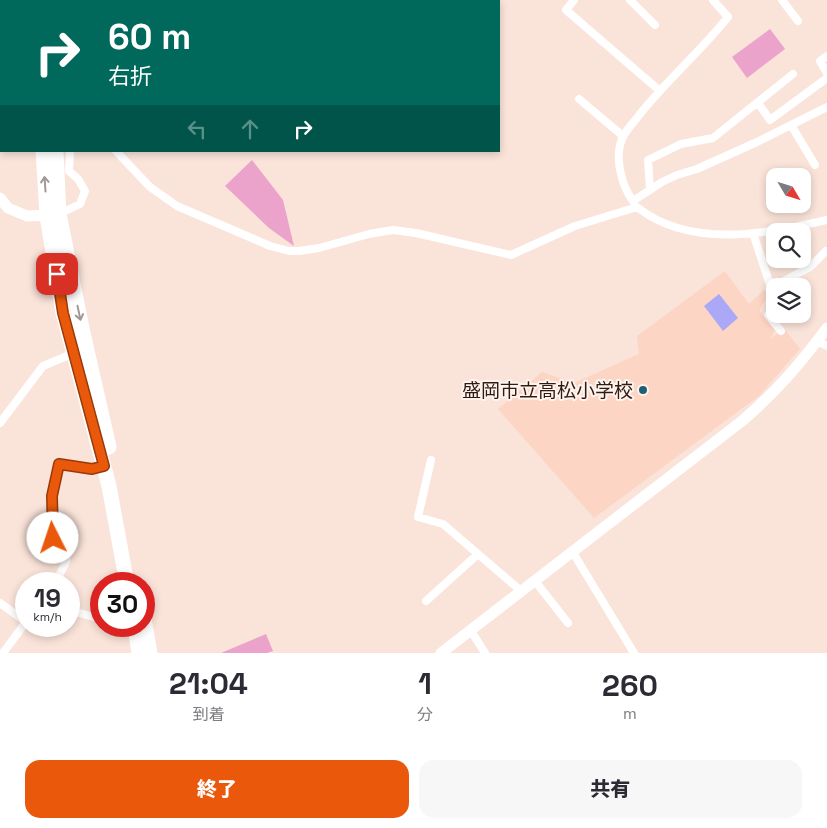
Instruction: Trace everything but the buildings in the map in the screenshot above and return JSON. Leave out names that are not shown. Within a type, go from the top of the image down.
[{"type":"highway","points":[[43,152],[53,215],[63,313],[109,486],[125,572]]},
{"type":"highway","points":[[56,152],[53,215],[83,333],[119,490],[135,572]]},
{"type":"highway","points":[[136,637],[139,653]]},
{"type":"highway","points":[[147,637],[150,653]]},
{"type":"street","points":[[574,0],[566,10],[660,91]]},
{"type":"street","points":[[630,0],[655,25]]},
{"type":"street","points":[[714,0],[728,17],[660,91],[623,136],[619,160],[627,194],[633,201],[676,175],[697,169],[827,107]]},
{"type":"street","points":[[782,0],[798,21]]},
{"type":"street","points":[[827,56],[820,61],[827,73]]},
{"type":"street","points":[[650,190],[648,160],[681,144],[713,138],[793,74]]},
{"type":"street","points":[[770,120],[827,78]]},
{"type":"street","points":[[579,99],[623,136]]},
{"type":"street","points":[[758,103],[776,132]]},
{"type":"street","points":[[792,125],[815,165]]},
{"type":"street","points":[[0,198],[8,208],[28,216],[53,215],[80,204],[84,191],[78,179],[69,171],[70,152]]},
{"type":"street","points":[[117,152],[150,187],[177,206],[270,246],[289,251],[319,248],[369,234],[393,230],[511,254],[576,226],[637,206],[650,217],[672,226],[713,234],[753,234],[827,220]]},
{"type":"street","points":[[753,234],[768,278]]},
{"type":"street","points":[[790,278],[810,267],[826,251]]},
{"type":"street","points":[[774,323],[781,332]]},
{"type":"street","points":[[441,653],[742,421],[770,397],[799,364],[822,343],[827,328]]},
{"type":"street","points":[[0,423],[43,366],[74,353]]},
{"type":"street","points":[[430,460],[418,517],[443,524],[521,591]]},
{"type":"street","points":[[61,572],[66,562],[67,553],[53,542],[52,527],[52,496],[59,464],[92,469],[104,466]]},
{"type":"street","points":[[572,552],[634,653]]},
{"type":"street","points":[[426,601],[478,554]]},
{"type":"street","points":[[535,581],[568,623]]},
{"type":"street","points":[[0,603],[15,614]]},
{"type":"street","points":[[471,631],[485,653]]},
{"type":"street","points":[[3,653],[15,637]]},
{"type":"shaded area","points":[[770,29],[785,49],[747,78],[732,57]]},
{"type":"shaded area","points":[[252,160],[283,200],[294,246],[269,228],[225,186]]},
{"type":"shaded area","name":"盛岡市立高松小学校","points":[[725,271],[749,304],[764,290],[766,292],[766,300],[759,310],[766,319],[766,323],[769,323],[775,330],[770,340],[784,328],[800,349],[759,396],[594,518],[498,409],[542,372],[574,383],[639,354],[637,336]]},
{"type":"shaded area","points":[[719,294],[738,318],[723,331],[704,306]]},
{"type":"shaded area","points":[[266,634],[273,651],[267,653],[221,653]]},
{"type":"place","name":"盛岡市立高松小学校","points":[[643,390]]},
{"type":"route","points":[[53,538],[52,496],[59,464],[92,469],[104,466],[63,313],[57,274]]}]
